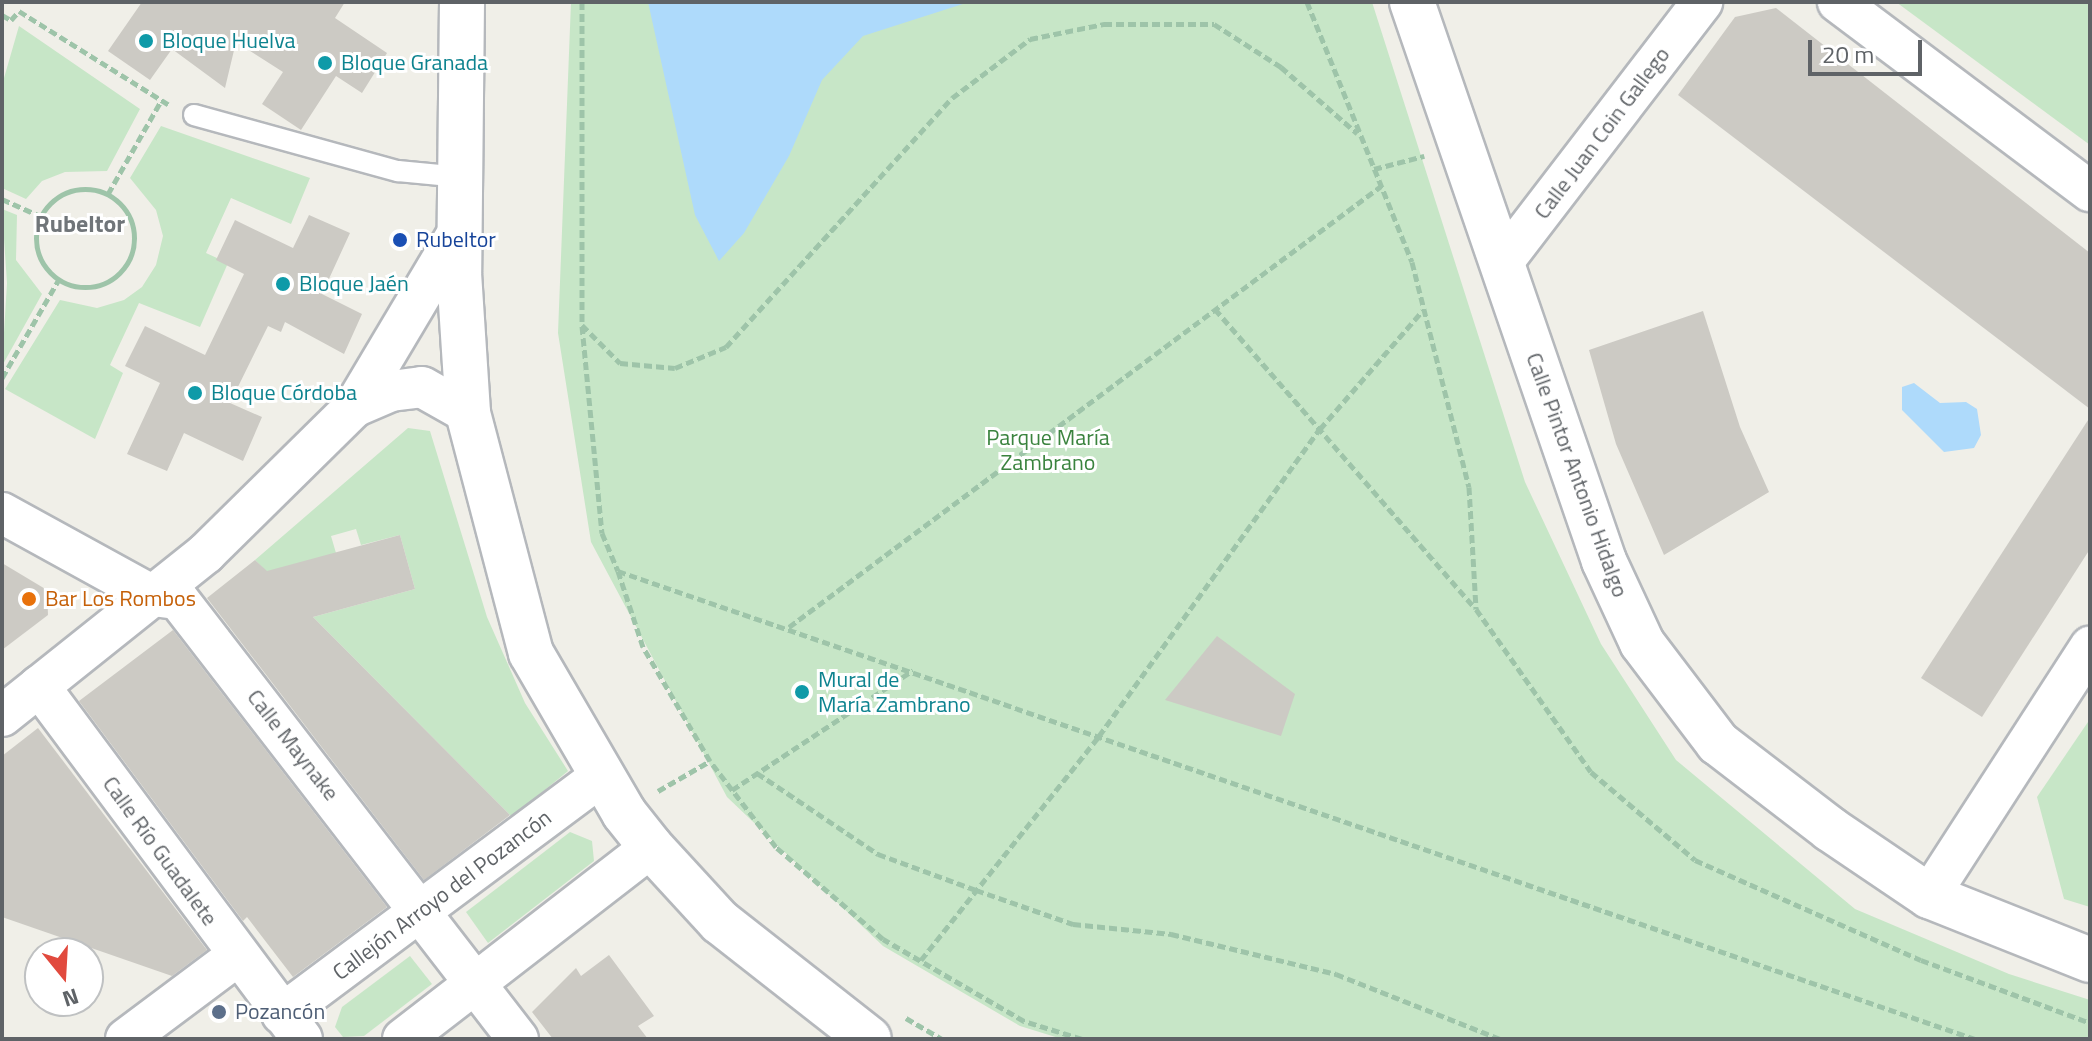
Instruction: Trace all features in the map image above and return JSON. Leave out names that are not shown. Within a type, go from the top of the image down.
[{"type":"street","points":[[462,2],[460,229],[468,413],[531,653],[601,776],[651,847],[720,922],[881,1025]]},
{"type":"street","name":"Calle Pintor Antonio Hidalgo","points":[[1412,2],[1604,561],[1642,643],[1718,743],[1929,896],[2090,960]]},
{"type":"street","name":"Calle Juan Coin Gallego","points":[[1502,263],[1702,2]]},
{"type":"street","points":[[1838,2],[2090,191]]},
{"type":"street","points":[[2,716],[206,553],[354,407],[460,229]]},
{"type":"street","points":[[354,407],[391,391],[422,387],[468,413]]},
{"type":"street","name":"Calle Maynake","points":[[2,513],[153,596],[178,599],[424,910],[518,1039]]},
{"type":"street","points":[[1929,896],[2090,647]]},
{"type":"street","name":"Calle Río Guadalete","points":[[39,686],[292,1027]]},
{"type":"street","name":"Callejón Arroyo del Pozancón","points":[[292,1027],[424,910],[601,776]]},
{"type":"street","points":[[403,1039],[651,847]]},
{"type":"street","points":[[126,1039],[237,956]]},
{"type":"lane","points":[[194,115],[398,171],[461,177]]},
{"type":"path","points":[[582,2],[582,325],[602,533],[643,647],[710,761],[776,847],[883,939],[1024,1021],[1082,1039]]},
{"type":"path","points":[[582,325],[620,363],[675,368],[726,347],[952,98],[1030,39],[1104,24],[1214,24],[1281,67],[1359,135],[1307,2]]},
{"type":"path","points":[[2,15],[11,20],[19,11],[161,101],[194,115]]},
{"type":"path","points":[[108,194],[161,101]]},
{"type":"path","points":[[789,627],[1381,186]]},
{"type":"path","points":[[70,192],[108,194],[130,217],[135,232],[129,263],[104,284],[58,281],[37,250],[40,216],[70,192]]},
{"type":"path","points":[[2,199],[40,216]]},
{"type":"path","points":[[2,378],[58,281]]},
{"type":"path","points":[[1215,309],[1476,609]]},
{"type":"path","points":[[921,960],[1099,736],[1320,429],[1424,310]]},
{"type":"path","points":[[618,571],[789,627],[1975,1039]]},
{"type":"path","points":[[732,790],[913,670]]},
{"type":"path","points":[[654,793],[710,761]]},
{"type":"path","points":[[757,773],[878,854],[976,890],[1073,924],[1171,934],[1336,974],[1500,1039]]},
{"type":"path","points":[[646,783],[663,805]]},
{"type":"path","points":[[881,1025],[942,1039]]},
{"type":"green space","name":"Parque María Zambrano","points":[[571,2],[1372,2],[1525,482],[1601,644],[1676,760],[1855,909],[2009,974],[2090,1000],[2090,1039],[1062,1039],[1020,1026],[883,946],[727,797],[591,542],[558,333]]},
{"type":"green space","points":[[1896,2],[2090,2],[2090,145]]},
{"type":"green space","points":[[19,26],[140,109],[107,171],[65,172],[42,181],[26,199],[2,188],[2,85]]},
{"type":"green space","points":[[161,126],[310,178],[291,224],[231,198],[206,253],[228,263],[200,327],[139,303],[110,365],[123,373],[95,439],[5,389],[60,300],[97,308],[124,300],[142,287],[156,265],[163,236],[156,210],[130,178]]},
{"type":"green space","points":[[2,209],[17,215],[16,260],[42,294],[2,366],[7,283]]},
{"type":"green space","points":[[408,428],[430,431],[487,617],[525,703],[568,771],[512,817],[313,617],[415,589],[400,535],[361,545],[356,529],[331,536],[336,553],[297,601],[255,560]]},
{"type":"green space","points":[[2090,719],[2090,907],[2064,899],[2037,797]]},
{"type":"green space","points":[[570,832],[592,841],[594,861],[488,943],[466,912]]},
{"type":"green space","points":[[410,956],[432,984],[364,1036],[343,1037],[335,1027],[342,1007]]},
{"type":"water","points":[[648,2],[969,2],[863,36],[822,80],[789,156],[744,233],[719,261],[695,215]]},
{"type":"water","points":[[1914,383],[1940,403],[1966,402],[1977,409],[1981,435],[1974,448],[1944,452],[1902,410],[1902,387]]},
{"type":"building","name":"Bloque Granada","points":[[142,2],[345,2],[335,18],[387,53],[362,93],[336,76],[301,130],[262,104],[283,72],[236,42],[225,88],[172,49],[150,80],[108,51]]},
{"type":"building","points":[[1776,8],[2090,253],[2090,409],[1678,95],[1735,17]]},
{"type":"building","points":[[309,215],[350,233],[322,294],[362,314],[344,354],[285,322],[281,332],[268,326],[230,403],[262,417],[243,461],[184,433],[167,471],[127,454],[160,383],[125,366],[145,326],[205,355],[244,274],[216,260],[235,220],[293,248]]},
{"type":"building","points":[[1703,311],[1740,427],[1769,492],[1664,555],[1616,444],[1589,350]]},
{"type":"building","points":[[2090,417],[2090,549],[1982,717],[1921,678]]},
{"type":"building","points":[[400,535],[415,589],[313,617],[510,815],[424,880],[207,598],[255,560],[267,571]]},
{"type":"building","points":[[2,563],[47,590],[48,615],[2,650]]},
{"type":"building","points":[[173,630],[387,907],[293,977],[247,917],[243,921],[79,701]]},
{"type":"building","points":[[1217,636],[1295,694],[1281,736],[1165,700]]},
{"type":"building","points":[[38,728],[207,950],[172,976],[104,952],[104,937],[60,937],[2,917],[2,756]]},
{"type":"building","points":[[609,955],[654,1016],[638,1026],[648,1039],[553,1039],[532,1012],[576,968],[581,976]]},
{"type":"place","name":"Bloque Huelva","points":[[146,41]]},
{"type":"place","name":"Bloque Granada","points":[[325,63]]},
{"type":"place","name":"Rubeltor","points":[[400,240]]},
{"type":"place","name":"Bloque Jaén","points":[[283,284]]},
{"type":"place","name":"Bloque Córdoba","points":[[195,393]]},
{"type":"place","name":"Bar Los Rombos","points":[[29,599]]},
{"type":"place","name":"Mural de María Zambrano","points":[[802,692]]},
{"type":"place","name":"Pozancón","points":[[219,1012]]},
{"type":"district","name":"Rubeltor","points":[[80,224]]}]
